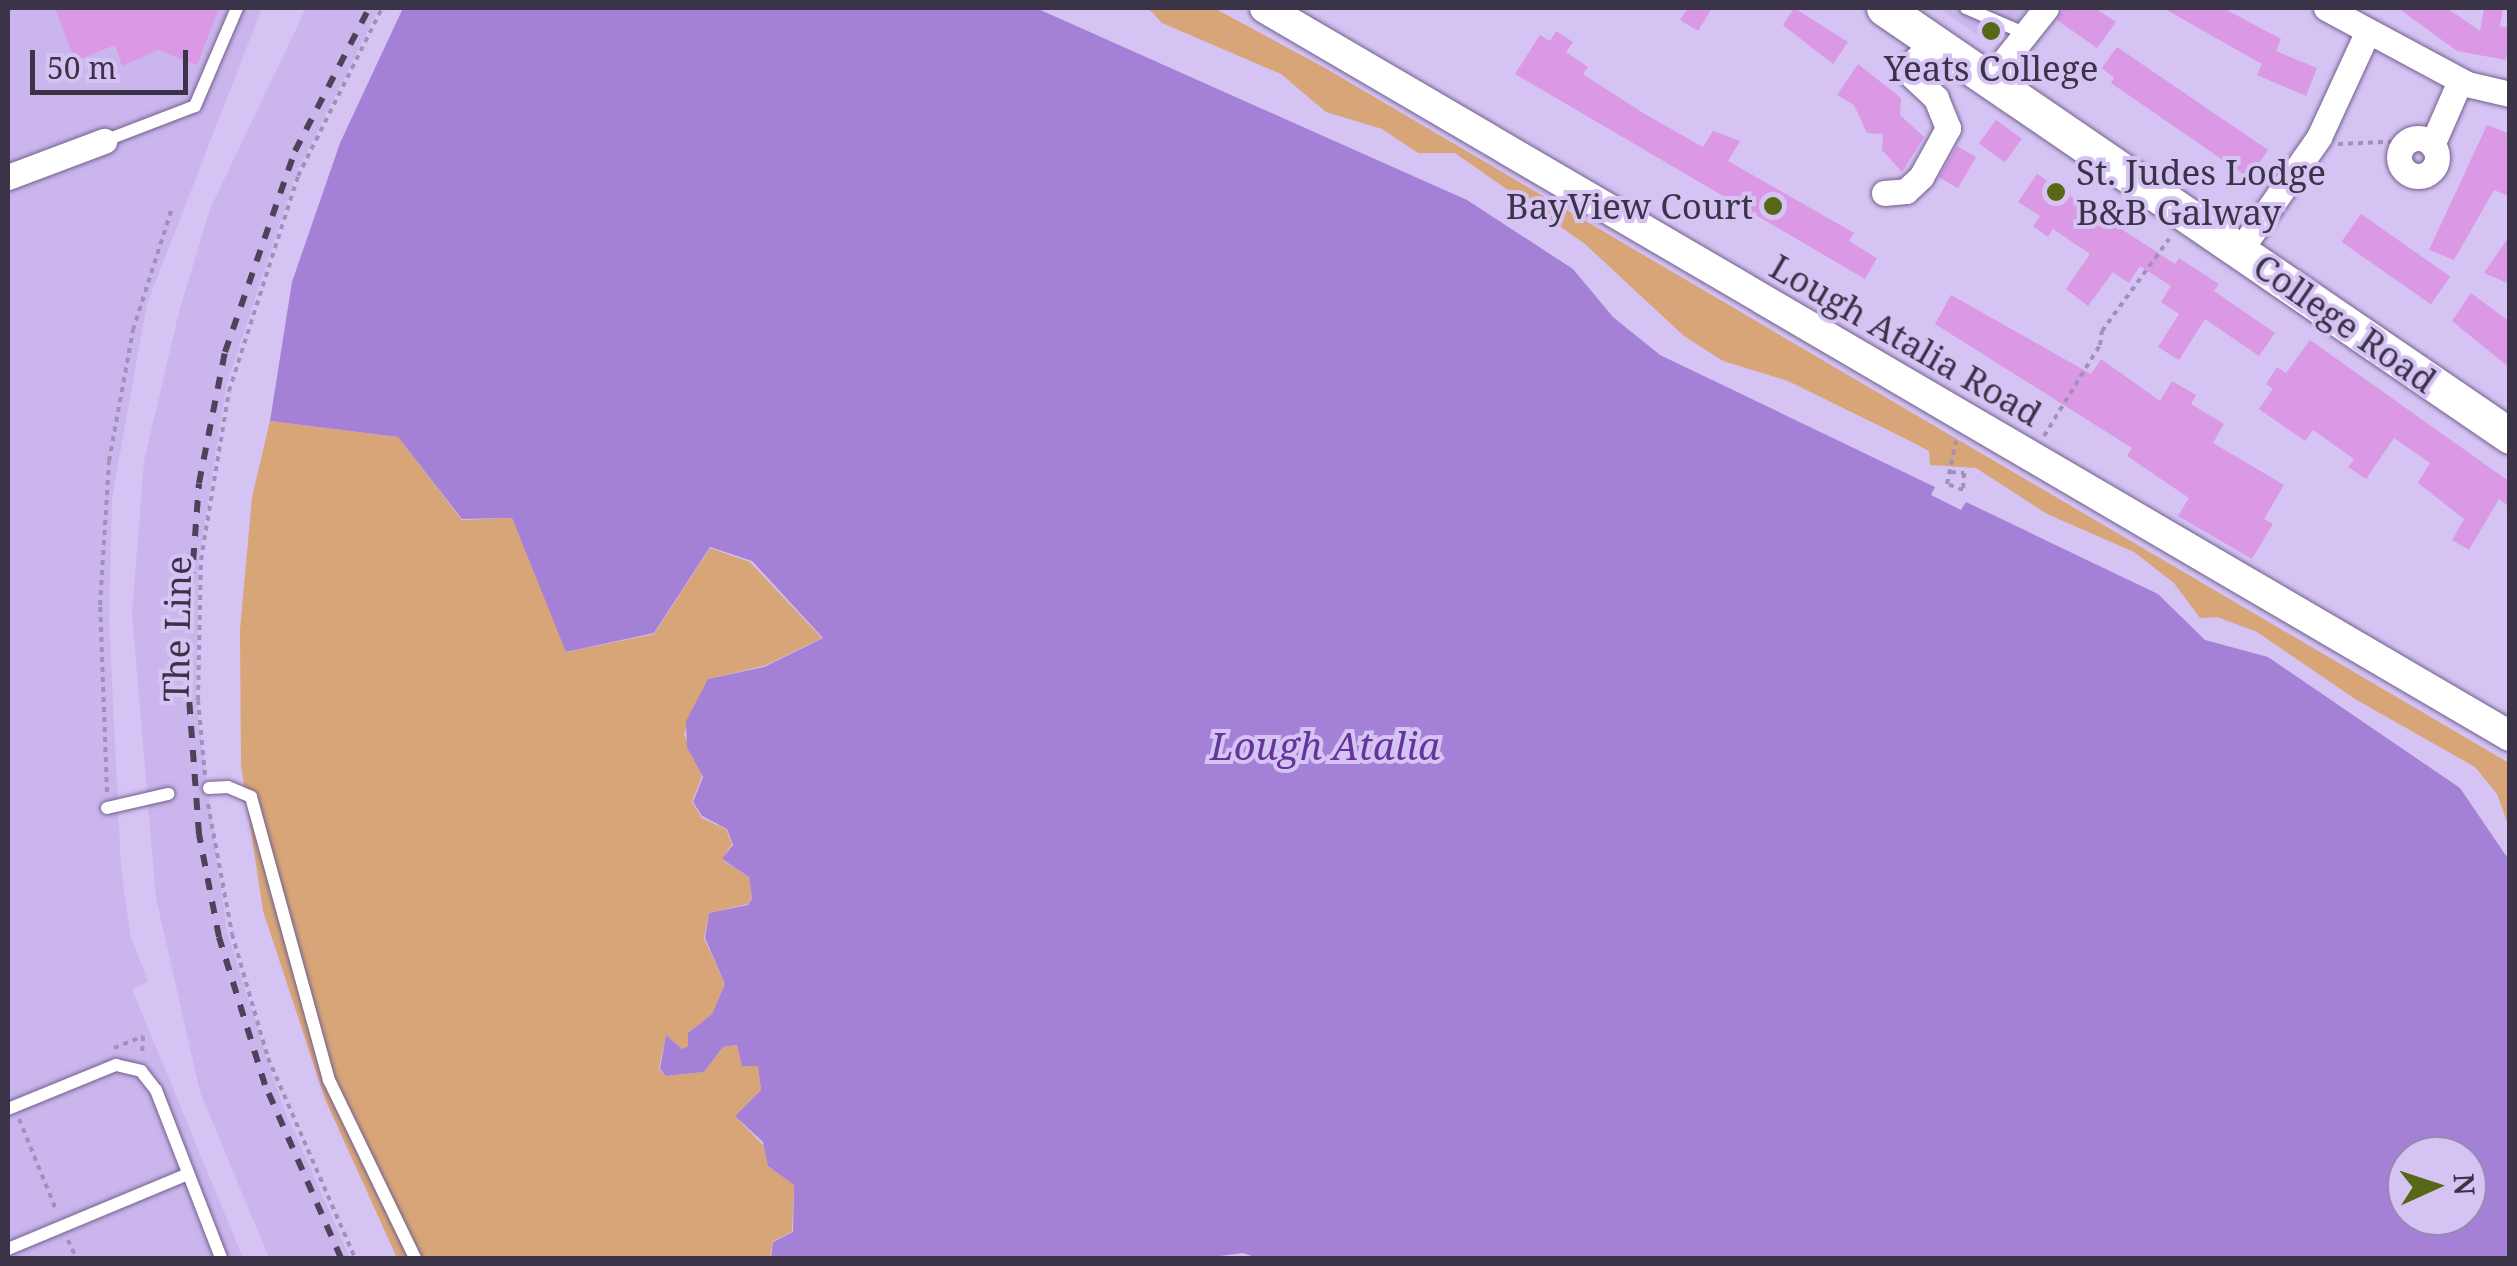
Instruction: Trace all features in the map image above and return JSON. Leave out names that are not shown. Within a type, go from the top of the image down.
[{"type":"main road","name":"College Road","points":[[1884,8],[2510,436]]},
{"type":"street","name":"Lough Atalia Road","points":[[1264,8],[2510,736]]},
{"type":"street","points":[[1988,81],[2046,8]]},
{"type":"street","points":[[2326,8],[2460,80],[2510,94]]},
{"type":"street","points":[[2240,250],[2319,138],[2367,33]]},
{"type":"street","points":[[1884,193],[1906,190],[1921,177],[1948,128],[1936,98],[1906,70],[1932,42]]},
{"type":"street","points":[[2420,143],[2460,80]]},
{"type":"street","points":[[8,177],[104,141]]},
{"type":"lane","points":[[104,141],[195,106],[237,8]]},
{"type":"lane","points":[[1966,8],[2026,34]]},
{"type":"lane","points":[[209,788],[228,787],[252,797],[330,1080],[415,1258]]},
{"type":"lane","points":[[107,808],[168,794]]},
{"type":"lane","points":[[11,1108],[130,1066],[151,1079],[221,1258]]},
{"type":"lane","points":[[8,1248],[188,1174]]},
{"type":"path","name":"The Line","points":[[355,1258],[288,1114],[232,934],[203,757],[197,618],[210,494],[242,340],[298,176],[382,8]]},
{"type":"path","points":[[2319,138],[2344,146],[2420,143]]},
{"type":"path","points":[[107,808],[100,604],[109,461],[133,330],[171,211]]},
{"type":"path","points":[[2031,456],[2122,301],[2187,215]]},
{"type":"path","points":[[1951,472],[1968,478],[1963,490],[1946,484],[1958,436]]},
{"type":"path","points":[[11,1108],[76,1258]]},
{"type":"shaded area","points":[[8,8],[262,8],[147,304],[112,498],[109,619],[121,868],[130,934],[148,982],[132,989],[243,1258],[8,1258]]},
{"type":"shaded area","points":[[306,8],[379,8],[296,174],[226,387],[199,560],[196,701],[227,932],[282,1104],[350,1258],[269,1258],[200,1092],[156,898],[132,615],[144,461],[179,312],[210,209]]},
{"type":"shaded area","points":[[1148,8],[1214,8],[1325,68],[2509,763],[2509,827],[2497,794],[2475,767],[2355,699],[2257,632],[2217,617],[2200,618],[2174,583],[2134,552],[2047,514],[1976,468],[1930,465],[1929,451],[1902,437],[1788,381],[1723,361],[1684,336],[1585,244],[1455,153],[1418,153],[1382,129],[1326,112],[1281,74],[1162,23]]},
{"type":"shaded area","name":"Yeats College","points":[[1939,8],[2028,8],[2001,40],[1988,42]]},
{"type":"shaded area","points":[[270,421],[398,437],[462,520],[512,518],[567,652],[654,634],[710,548],[750,562],[822,638],[764,666],[708,679],[684,734],[702,776],[692,802],[702,818],[726,829],[732,844],[722,860],[749,877],[752,897],[748,904],[709,913],[704,938],[725,984],[712,1014],[688,1033],[688,1046],[682,1049],[666,1035],[659,1069],[666,1076],[704,1072],[723,1047],[737,1045],[742,1065],[758,1066],[761,1090],[735,1116],[767,1149],[768,1166],[794,1185],[792,1232],[773,1241],[770,1258],[397,1258],[325,1099],[263,911],[241,765],[240,630],[252,497]]},
{"type":"water","name":"Lough Atalia","points":[[403,8],[1036,8],[1467,200],[1573,269],[1613,317],[1660,355],[1935,487],[1931,495],[1961,510],[1966,502],[2158,594],[2205,640],[2268,657],[2460,788],[2509,860],[2509,1258],[1257,1258],[1243,1253],[1205,1258],[771,1258],[773,1242],[793,1232],[794,1185],[768,1166],[763,1142],[735,1116],[761,1090],[758,1066],[742,1066],[737,1045],[723,1047],[704,1072],[666,1076],[660,1069],[666,1035],[682,1049],[688,1046],[688,1033],[712,1014],[725,984],[705,938],[709,913],[748,905],[752,898],[749,877],[722,859],[733,845],[727,829],[702,816],[693,802],[703,777],[687,747],[686,721],[708,679],[764,667],[823,638],[752,561],[710,547],[654,633],[566,652],[512,518],[462,519],[398,437],[270,421],[292,282],[340,143]]},
{"type":"building","points":[[55,8],[219,8],[197,65],[158,50],[122,66],[115,45],[75,61]]},
{"type":"building","points":[[1688,8],[1712,8],[1698,31],[1680,20]]},
{"type":"building","points":[[1794,8],[1848,42],[1833,64],[1783,25]]},
{"type":"building","points":[[2064,8],[2095,8],[2116,22],[2097,48],[2057,20]]},
{"type":"building","points":[[2163,8],[2223,8],[2281,39],[2276,51],[2317,68],[2306,96],[2257,75],[2262,64]]},
{"type":"building","points":[[2398,8],[2447,8],[2480,31],[2484,8],[2503,8],[2500,26],[2510,28],[2506,60],[2457,51]]},
{"type":"building","points":[[1556,31],[1573,42],[1566,52],[1588,67],[1583,74],[1643,113],[1703,147],[1713,131],[1740,141],[1728,161],[1854,233],[1849,241],[1877,258],[1865,279],[1515,74],[1540,35],[1550,41]]},
{"type":"building","points":[[2117,47],[2268,150],[2249,178],[2111,83],[2114,78],[2102,68]]},
{"type":"building","points":[[1858,64],[1901,98],[1900,115],[1924,137],[1902,172],[1882,150],[1883,134],[1867,133],[1854,105],[1837,95]]},
{"type":"building","points":[[1996,120],[2022,139],[2005,162],[1979,143]]},
{"type":"building","points":[[2487,125],[2510,134],[2510,197],[2494,190],[2454,260],[2429,250]]},
{"type":"building","points":[[1957,146],[1976,157],[1958,188],[1939,177]]},
{"type":"building","points":[[2037,174],[2175,264],[2179,258],[2219,284],[2214,291],[2275,333],[2259,356],[2205,319],[2179,360],[2158,347],[2179,314],[2161,302],[2171,286],[2140,266],[2129,283],[2113,272],[2088,306],[2066,289],[2090,254],[2053,229],[2048,237],[2033,226],[2040,216],[2018,202]]},
{"type":"building","points":[[2361,214],[2450,277],[2431,304],[2341,242]]},
{"type":"building","points":[[2510,235],[2510,284],[2484,273]]},
{"type":"building","points":[[2471,293],[2510,322],[2510,368],[2452,321]]},
{"type":"building","points":[[1951,295],[2091,374],[2101,359],[2160,401],[2172,381],[2196,395],[2191,404],[2224,424],[2213,443],[2284,485],[2264,519],[2273,524],[2252,559],[2178,516],[2189,498],[2127,456],[2132,448],[1935,324]]},
{"type":"building","points":[[2310,340],[2510,482],[2510,507],[2499,499],[2469,550],[2452,540],[2464,519],[2418,483],[2430,463],[2394,438],[2366,479],[2348,467],[2354,459],[2313,430],[2305,441],[2259,409],[2273,389],[2266,384],[2277,367],[2286,373]]},
{"type":"railway","points":[[341,1258],[265,1085],[219,937],[199,834],[186,656],[199,483],[225,352],[295,151],[369,8]]},
{"type":"place","name":"Yeats College","points":[[1991,31]]},
{"type":"place","name":"St. Judes Lodge B&B Galway","points":[[2056,192]]},
{"type":"place","name":"BayView Court","points":[[1773,206]]}]
